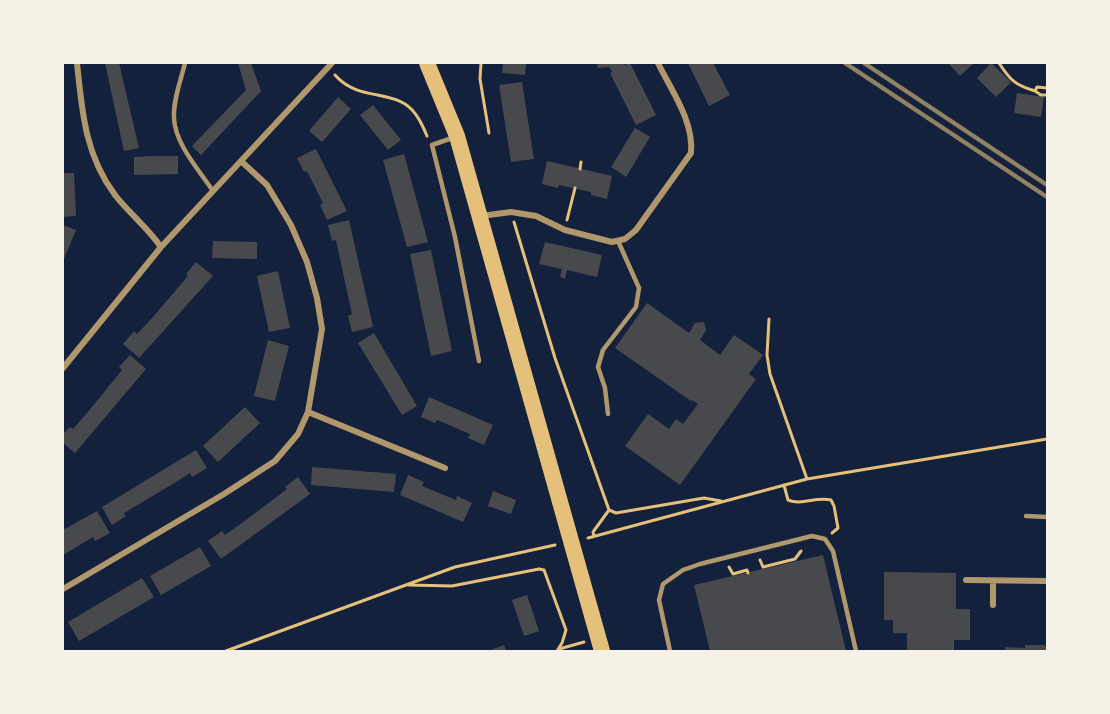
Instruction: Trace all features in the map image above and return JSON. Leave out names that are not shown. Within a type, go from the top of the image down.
[{"type":"highway","points":[[427,63],[458,136],[602,651]]},
{"type":"street","points":[[77,63],[83,122],[94,157],[115,194],[161,247]]},
{"type":"street","points":[[63,368],[161,247],[332,63]]},
{"type":"street","points":[[481,216],[511,212],[536,216],[565,230],[601,240],[618,241],[636,231],[691,153],[693,139],[687,121],[657,63]]},
{"type":"street","points":[[63,589],[232,490],[274,460],[298,434],[308,412],[322,329],[310,271],[291,225],[267,185],[241,161]]},
{"type":"street","points":[[308,412],[445,468]]},
{"type":"street","points":[[966,580],[1047,581]]},
{"type":"street","points":[[993,581],[993,605]]},
{"type":"lane","points":[[185,63],[174,118],[183,148],[213,191]]},
{"type":"lane","points":[[458,136],[432,145],[455,237],[479,362]]},
{"type":"lane","points":[[608,414],[605,388],[598,367],[603,350],[636,307],[639,288],[618,241]]},
{"type":"lane","points":[[1026,516],[1047,517]]},
{"type":"lane","points":[[670,651],[659,600],[663,584],[683,570],[700,564],[812,536],[825,539],[833,551],[856,651]]},
{"type":"path","points":[[481,63],[480,79],[489,133]]},
{"type":"path","points":[[999,63],[1008,77],[1019,86],[1041,95],[1047,95]]},
{"type":"path","points":[[339,80],[371,95],[403,102],[413,110],[432,145]]},
{"type":"path","points":[[1035,91],[1037,87],[1047,88]]},
{"type":"path","points":[[580,169],[581,162]]},
{"type":"path","points":[[565,230],[575,188]]},
{"type":"path","points":[[513,221],[555,358],[609,510],[616,513],[705,498],[723,501]]},
{"type":"path","points":[[769,319],[767,355],[770,374],[807,479]]},
{"type":"path","points":[[583,539],[807,479],[1047,439]]},
{"type":"path","points":[[784,484],[788,500],[796,503],[822,498],[831,500],[838,528],[825,539]]},
{"type":"path","points":[[594,536],[593,531],[609,510]]},
{"type":"path","points":[[226,651],[455,567],[560,544]]},
{"type":"path","points":[[763,567],[795,559]]},
{"type":"path","points":[[405,585],[452,586],[539,569],[544,570],[566,630],[558,650]]},
{"type":"path","points":[[733,574],[747,570],[748,573]]},
{"type":"path","points":[[558,650],[578,644]]},
{"type":"building","points":[[105,63],[119,63],[139,148],[124,151]]},
{"type":"building","points":[[238,63],[251,63],[261,91],[201,155],[192,146],[246,90]]},
{"type":"building","points":[[503,63],[526,63],[525,75],[502,73]]},
{"type":"building","points":[[597,63],[623,63],[624,65],[630,63],[656,115],[636,125],[609,67],[598,68]]},
{"type":"building","points":[[688,63],[713,63],[730,95],[709,106]]},
{"type":"building","points":[[948,63],[974,63],[960,76]]},
{"type":"building","points":[[991,63],[1011,82],[996,97],[977,78]]},
{"type":"building","points":[[522,82],[534,159],[511,162],[499,85]]},
{"type":"building","points":[[1017,93],[1044,97],[1041,117],[1014,113]]},
{"type":"building","points":[[338,97],[351,109],[322,142],[309,131]]},
{"type":"building","points":[[373,105],[401,140],[388,150],[360,115]]},
{"type":"building","points":[[635,128],[650,137],[626,177],[611,167]]},
{"type":"building","points":[[316,149],[347,211],[327,220],[320,205],[323,203],[307,171],[304,172],[297,158]]},
{"type":"building","points":[[404,154],[428,242],[407,247],[383,160]]},
{"type":"building","points":[[178,156],[178,174],[134,175],[134,157]]},
{"type":"building","points":[[547,161],[612,176],[607,199],[591,195],[591,192],[542,184]]},
{"type":"building","points":[[63,173],[74,173],[76,216],[63,217]]},
{"type":"building","points":[[349,220],[373,327],[352,332],[348,316],[352,314],[336,240],[332,241],[328,225]]},
{"type":"building","points":[[63,225],[76,230],[63,261]]},
{"type":"building","points":[[213,241],[257,242],[257,259],[212,258]]},
{"type":"building","points":[[545,242],[602,255],[597,277],[567,270],[565,279],[560,277],[562,269],[539,264]]},
{"type":"building","points":[[431,250],[452,351],[431,356],[410,254]]},
{"type":"building","points":[[196,262],[213,276],[139,358],[123,344],[134,331],[137,334],[152,318],[188,276],[186,274]]},
{"type":"building","points":[[278,271],[290,328],[269,332],[257,276]]},
{"type":"building","points":[[647,303],[689,333],[695,323],[704,322],[706,330],[700,340],[720,355],[734,335],[763,355],[749,374],[756,379],[680,485],[625,446],[648,414],[669,429],[676,419],[683,424],[698,404],[615,348]]},
{"type":"building","points":[[374,333],[417,406],[402,415],[358,343]]},
{"type":"building","points":[[268,340],[289,346],[275,401],[254,396]]},
{"type":"building","points":[[130,355],[146,369],[75,453],[63,443],[63,434],[70,427],[73,429],[87,413],[122,370],[119,367]]},
{"type":"building","points":[[429,397],[493,425],[484,445],[468,438],[470,434],[437,420],[435,423],[421,417]]},
{"type":"building","points":[[245,407],[260,423],[218,462],[203,446]]},
{"type":"building","points":[[196,450],[207,468],[192,477],[190,473],[124,513],[126,516],[112,525],[102,507]]},
{"type":"building","points":[[312,467],[396,474],[394,492],[311,485]]},
{"type":"building","points":[[408,475],[424,482],[422,486],[456,500],[457,496],[472,503],[463,522],[400,495]]},
{"type":"building","points":[[298,477],[310,494],[221,559],[208,541],[222,531],[225,535],[242,523],[287,489],[285,487]]},
{"type":"building","points":[[493,491],[516,500],[511,514],[488,506]]},
{"type":"building","points":[[97,511],[110,533],[95,541],[93,537],[63,555],[63,530]]},
{"type":"building","points":[[200,547],[211,566],[161,595],[150,576]]},
{"type":"building","points":[[823,555],[846,651],[710,651],[694,585]]},
{"type":"building","points":[[884,572],[956,573],[956,609],[970,609],[970,640],[954,640],[954,651],[907,651],[907,633],[893,633],[893,620],[884,620]]},
{"type":"building","points":[[142,578],[154,597],[79,641],[68,622]]},
{"type":"building","points":[[527,595],[539,631],[524,636],[512,600]]},
{"type":"building","points":[[504,645],[506,651],[488,651]]},
{"type":"building","points":[[1025,645],[1045,645],[1047,651],[1005,651],[1005,647],[1025,648]]},
{"type":"railway","points":[[845,63],[1047,197]]},
{"type":"railway","points":[[864,63],[1047,185]]}]
